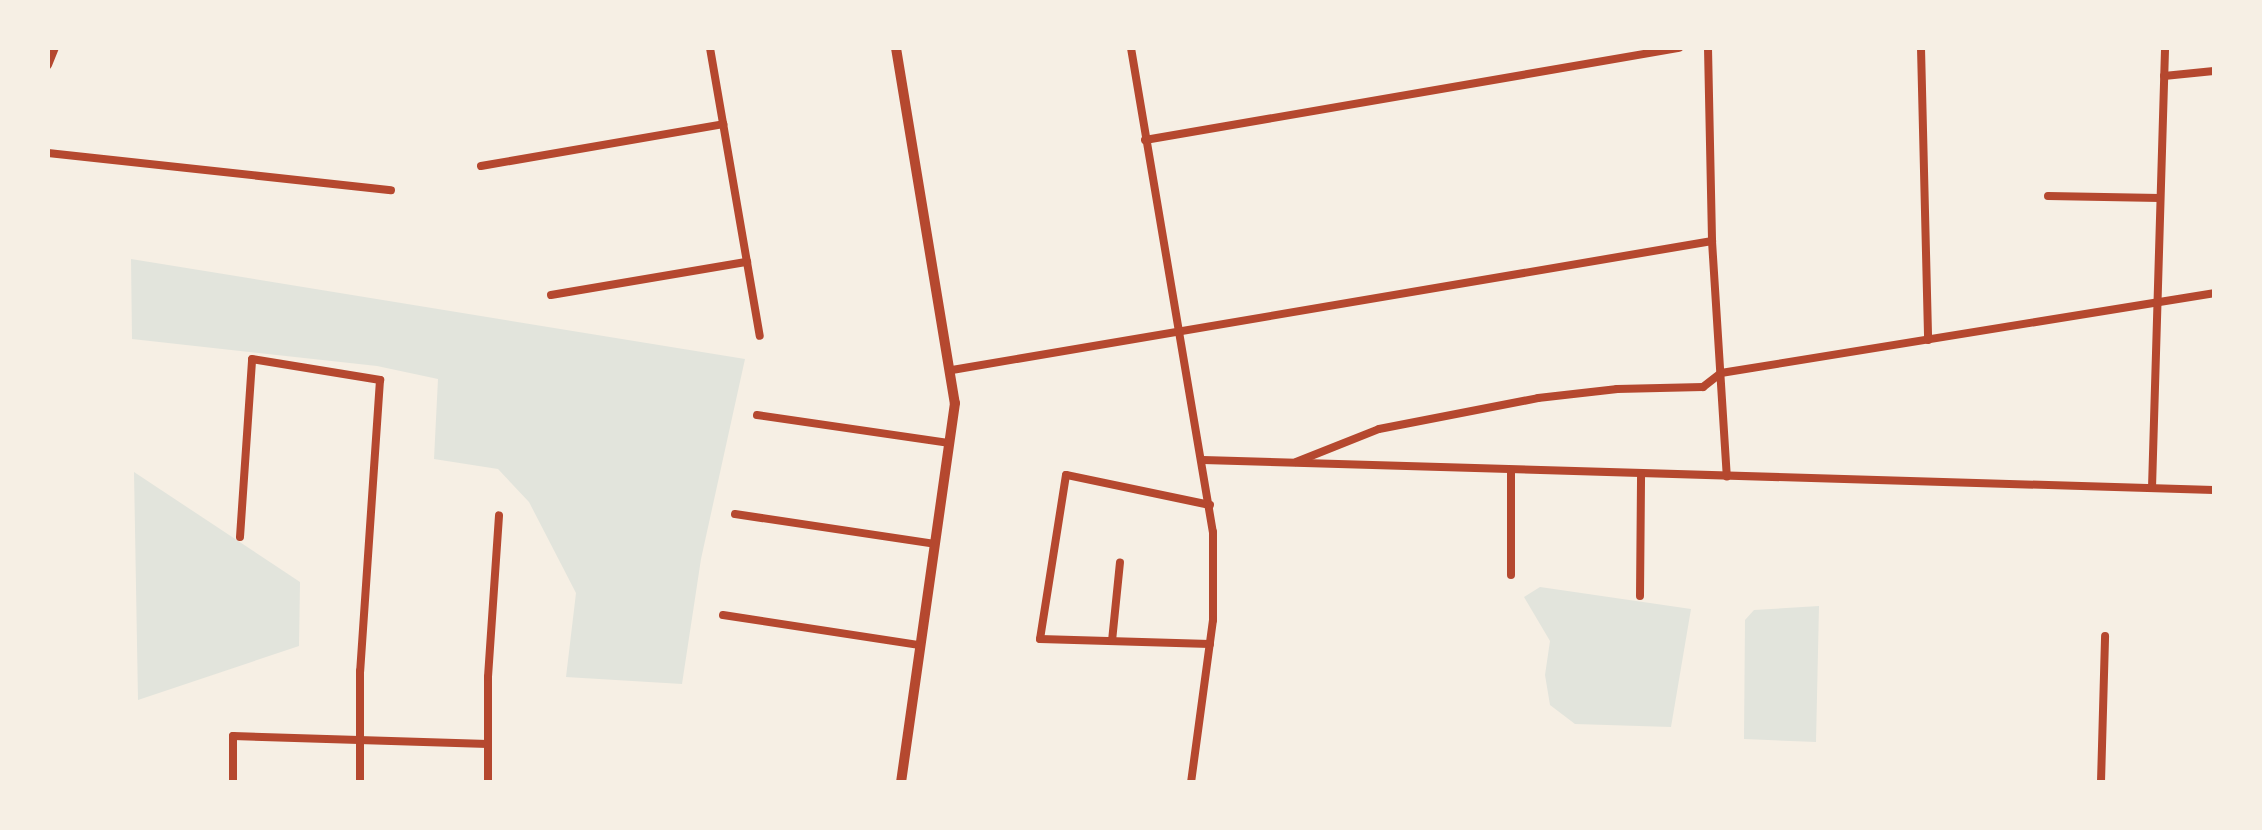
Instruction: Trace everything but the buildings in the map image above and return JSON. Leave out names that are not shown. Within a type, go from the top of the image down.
[{"type":"street","points":[[48,65],[55,48]]},
{"type":"street","points":[[710,48],[760,336]]},
{"type":"street","points":[[896,48],[952,370],[955,403],[901,782]]},
{"type":"street","points":[[1131,48],[1177,331],[1210,505],[1215,590],[1191,782]]},
{"type":"street","points":[[1145,140],[1679,48]]},
{"type":"street","points":[[1708,48],[1712,241],[1727,477]]},
{"type":"street","points":[[1921,48],[1928,340]]},
{"type":"street","points":[[2152,488],[2165,48]]},
{"type":"street","points":[[2164,76],[2214,71]]},
{"type":"street","points":[[481,166],[723,124]]},
{"type":"street","points":[[48,153],[391,190]]},
{"type":"street","points":[[2048,196],[2160,198]]},
{"type":"street","points":[[952,370],[1712,241]]},
{"type":"street","points":[[551,295],[747,262]]},
{"type":"street","points":[[1292,464],[1352,439],[1406,423],[1585,392],[1703,387],[1721,373],[2214,293]]},
{"type":"street","points":[[240,537],[252,359],[380,380],[360,671],[360,782]]},
{"type":"street","points":[[757,415],[950,443]]},
{"type":"street","points":[[1203,460],[2214,490]]},
{"type":"street","points":[[1511,471],[1511,575]]},
{"type":"street","points":[[1210,505],[1066,475],[1040,639],[1210,644]]},
{"type":"street","points":[[1640,596],[1641,475]]},
{"type":"street","points":[[735,514],[935,544]]},
{"type":"street","points":[[488,782],[488,677],[499,515]]},
{"type":"street","points":[[1112,641],[1120,562]]},
{"type":"street","points":[[723,615],[920,645]]},
{"type":"street","points":[[2101,782],[2105,636]]},
{"type":"street","points":[[233,782],[233,736],[488,744]]},
{"type":"shaded area","points":[[131,259],[745,359],[701,559],[682,684],[566,677],[576,593],[529,502],[498,469],[434,459],[438,379],[377,366],[132,339]]},
{"type":"shaded area","points":[[134,472],[300,582],[299,646],[138,700]]},
{"type":"shaded area","points":[[1540,587],[1691,609],[1671,727],[1575,724],[1550,705],[1545,675],[1550,641],[1524,597]]},
{"type":"shaded area","points":[[1819,606],[1816,742],[1744,739],[1745,620],[1754,610]]}]
